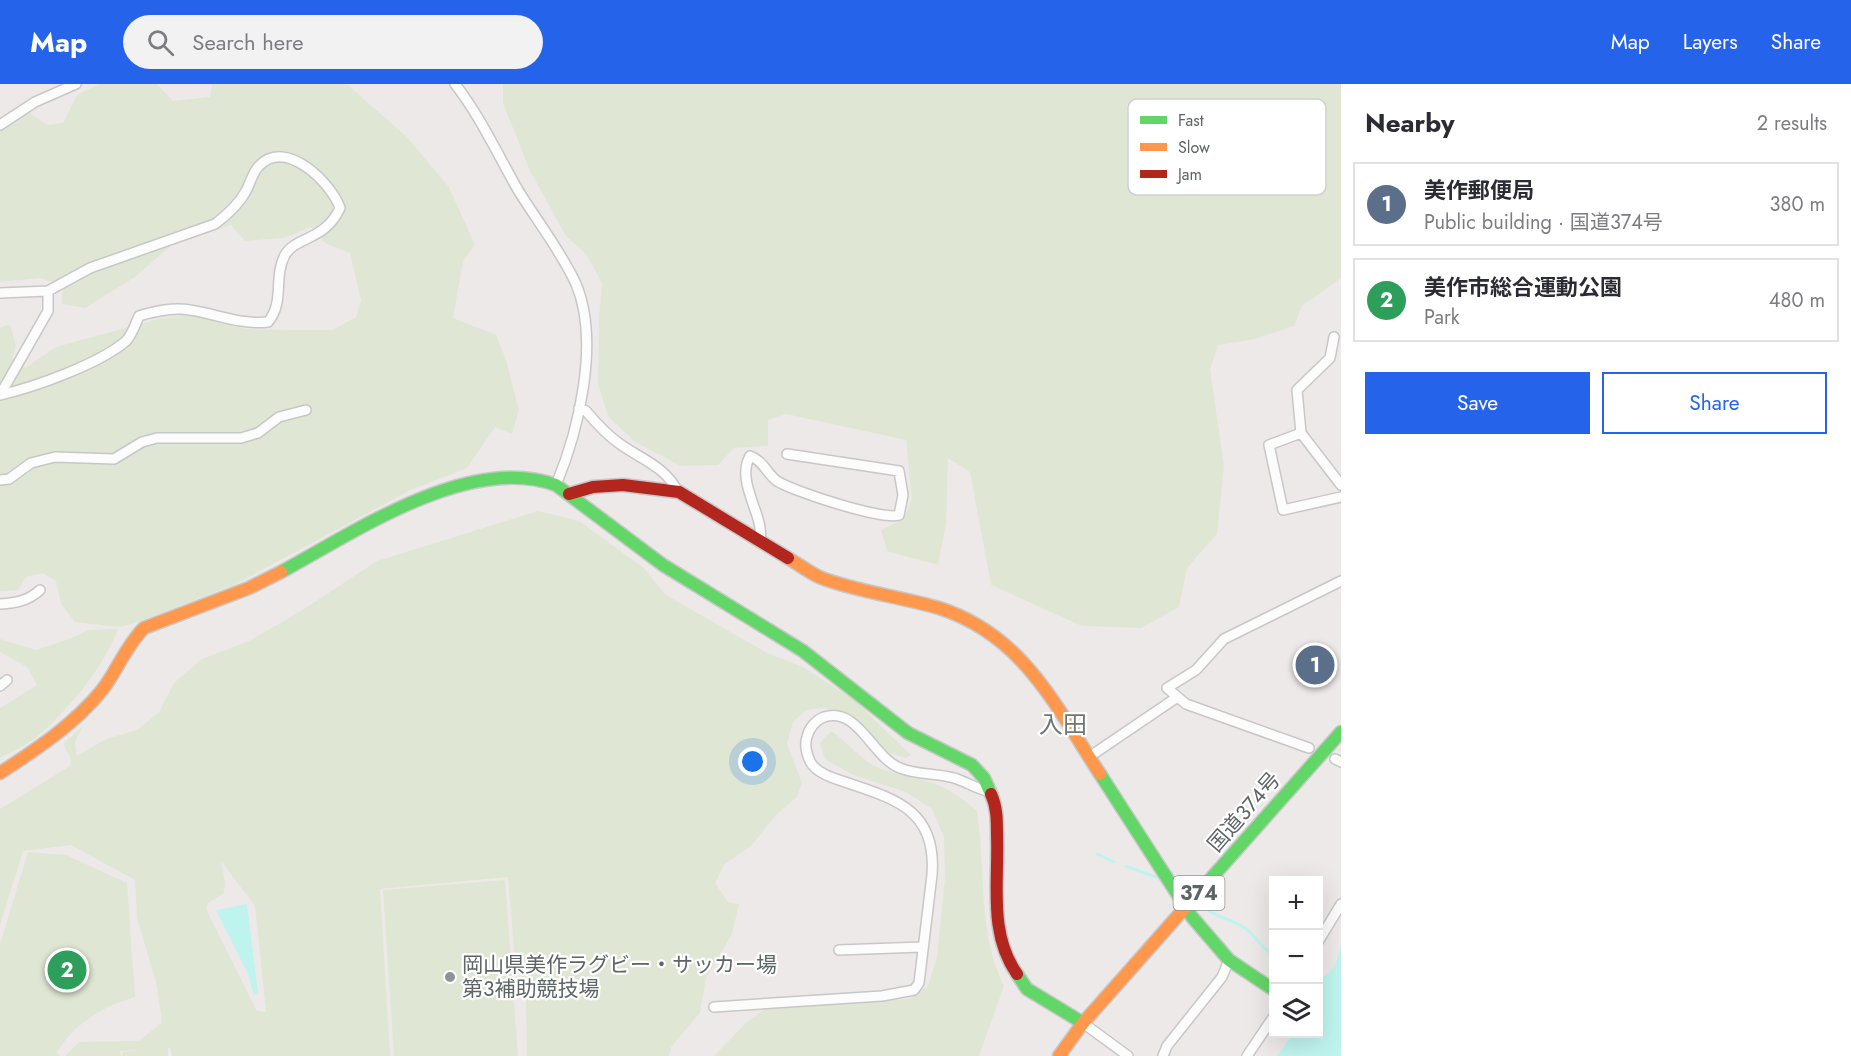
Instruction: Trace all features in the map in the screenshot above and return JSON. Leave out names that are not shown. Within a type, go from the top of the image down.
[{"type":"main road","points":[[0,773],[66,726],[87,706],[104,687],[132,639],[144,628],[249,588],[427,495],[474,480],[540,479],[556,484],[678,576],[804,651],[908,733],[972,765],[992,792],[996,805],[998,852],[996,919],[1009,963],[1027,989],[1083,1023]]},
{"type":"main road","points":[[569,494],[579,489],[611,485],[678,492],[820,577],[941,609],[1008,645],[1036,675],[1212,942],[1229,960],[1269,987]]},
{"type":"main road","name":"国道374号","points":[[1059,1056],[1083,1023],[1341,732]]},
{"type":"street","points":[[0,125],[35,102],[76,84]]},
{"type":"street","points":[[455,84],[575,282],[585,319],[586,351],[579,408],[556,484]]},
{"type":"street","points":[[0,293],[48,291],[90,268],[215,224],[230,212],[244,194],[259,165],[273,159],[286,157],[303,163],[336,198],[340,208],[334,221],[317,235],[286,253],[280,267],[275,314],[268,322],[252,324],[190,310],[165,309],[139,316],[127,340],[89,362],[31,388],[0,395]]},
{"type":"street","points":[[0,395],[11,371],[48,311],[48,291]]},
{"type":"street","points":[[1334,337],[1330,358],[1297,390],[1301,433],[1337,470],[1341,485]]},
{"type":"street","points":[[579,408],[586,411],[621,445],[649,460],[674,483],[678,492]]},
{"type":"street","points":[[0,480],[9,479],[31,463],[55,457],[114,459],[142,442],[157,438],[241,438],[258,433],[279,417],[306,410]]},
{"type":"street","points":[[1301,433],[1269,445],[1283,510],[1341,497]]},
{"type":"street","points":[[760,540],[760,529],[748,489],[747,460],[750,456],[762,463],[776,481],[815,497],[882,515],[899,515],[903,495],[899,471],[788,454]]},
{"type":"street","points":[[1309,748],[1186,704],[1176,698],[1167,688],[1176,685],[1196,670],[1224,639],[1341,581]]},
{"type":"street","points":[[0,604],[18,603],[32,597],[40,590]]},
{"type":"street","points":[[1089,756],[1176,698]]},
{"type":"street","points":[[714,1006],[882,996],[914,990],[919,983],[934,858],[924,826],[916,815],[902,804],[828,776],[813,766],[807,754],[806,739],[812,726],[822,718],[843,717],[856,725],[884,760],[900,769],[956,778],[992,792]]},
{"type":"street","points":[[1323,934],[1341,904]]},
{"type":"street","points":[[838,950],[922,947]]},
{"type":"street","points":[[1163,1056],[1167,1046],[1222,977],[1229,960]]},
{"type":"street","points":[[1083,1023],[1128,1056]]},
{"type":"street","points":[[1247,1056],[1269,1023]]},
{"type":"green space","points":[[99,84],[157,84],[173,101],[210,97],[212,84],[343,84],[349,86],[407,137],[449,187],[475,245],[463,261],[453,318],[496,335],[506,360],[519,410],[512,434],[495,427],[467,468],[411,490],[236,584],[119,627],[75,622],[61,604],[56,581],[42,573],[26,577],[18,590],[0,591],[0,328],[10,324],[16,346],[12,358],[25,368],[56,347],[158,319],[189,314],[247,329],[333,330],[356,317],[361,300],[350,253],[325,243],[311,227],[284,238],[245,241],[231,225],[173,244],[135,277],[85,308],[62,304],[63,285],[40,278],[0,282],[0,129],[27,111],[47,125],[63,123],[77,95]]},
{"type":"green space","points":[[503,84],[1341,84],[1341,278],[1302,306],[1294,326],[1255,339],[1218,345],[1210,369],[1224,466],[1217,534],[1187,568],[1179,607],[1141,628],[1082,626],[991,585],[970,472],[948,458],[946,524],[938,565],[887,551],[881,530],[904,519],[912,499],[906,440],[786,414],[768,420],[768,446],[734,448],[718,465],[681,466],[635,442],[608,416],[598,384],[602,283],[586,254],[566,236],[530,171],[503,103]]},
{"type":"green space","points":[[538,511],[579,521],[644,568],[666,595],[767,653],[803,667],[853,699],[911,755],[906,758],[887,752],[849,715],[825,708],[806,710],[793,722],[787,744],[802,783],[797,797],[777,814],[752,845],[724,865],[715,883],[728,902],[739,904],[732,934],[706,978],[700,1013],[671,1047],[669,1056],[527,1056],[526,996],[514,950],[508,877],[380,889],[390,1056],[172,1056],[168,1048],[168,1056],[123,1056],[122,1052],[138,1050],[120,1051],[121,1056],[65,1056],[79,1042],[138,1041],[162,1023],[157,986],[137,918],[135,880],[71,845],[23,851],[0,925],[0,809],[70,766],[71,759],[63,744],[83,726],[75,742],[77,756],[106,739],[137,730],[159,712],[174,683],[202,659],[249,641],[301,611],[377,561]],"holes":[[[221,861],[255,906],[266,1012],[257,1011],[206,909],[208,903],[224,893],[225,882]]]},
{"type":"green space","points":[[118,629],[93,675],[70,704],[33,740],[0,758],[0,708],[37,685],[27,667],[0,652],[0,639],[36,650],[89,630]]},
{"type":"green space","points":[[831,731],[872,765],[939,785],[977,811],[986,922],[995,965],[1004,986],[979,1056],[714,1056],[747,1022],[767,1008],[909,999],[928,986],[937,957],[945,878],[944,837],[932,809],[906,792],[853,775],[825,759],[820,743]]},
{"type":"green space","points":[[28,852],[66,855],[127,883],[135,997],[113,1005],[91,1017],[71,1033],[63,1043],[57,1053],[60,1056],[0,1056],[0,944]]},
{"type":"green space","name":"岡山県美作ラグビー・サッカー場 第3補助競技場","points":[[505,880],[518,1056],[394,1056],[383,890]]},
{"type":"water","points":[[247,904],[258,992],[254,996],[248,974],[216,910]]},
{"type":"water","points":[[1341,947],[1341,1056],[1277,1056],[1290,1038],[1323,1038],[1323,976],[1326,976],[1335,965]]},
{"type":"waterway","points":[[1097,854],[1114,862]]},
{"type":"waterway","points":[[1126,866],[1161,879]]},
{"type":"waterway","points":[[1205,908],[1245,928],[1269,951]]},
{"type":"traffic: fast","points":[[281,572],[378,518],[451,488],[487,479],[523,478],[556,485],[663,565],[803,651],[908,733],[972,765],[984,778],[991,794]]},
{"type":"traffic: fast","points":[[1199,892],[1341,732]]},
{"type":"traffic: fast","points":[[1100,774],[1192,917],[1229,960],[1269,987]]},
{"type":"traffic: fast","points":[[1017,974],[1027,989],[1083,1023]]},
{"type":"traffic: slow","points":[[788,558],[819,577],[832,582],[939,608],[968,620],[993,636],[1015,654],[1034,675],[1100,774]]},
{"type":"traffic: slow","points":[[0,773],[68,725],[92,702],[144,628],[249,588],[281,572]]},
{"type":"traffic: slow","points":[[1059,1056],[1083,1023],[1199,892]]},
{"type":"traffic: jam","points":[[569,494],[593,487],[623,485],[679,492],[788,558]]},
{"type":"traffic: jam","points":[[991,794],[997,819],[998,924],[1008,958],[1017,974]]},
{"type":"place","name":"美作郵便局","points":[[1315,665]]},
{"type":"place","name":"美作市総合運動公園","points":[[67,970]]},
{"type":"place","name":"岡山県美作ラグビー・サッカー場 第3補助競技場","points":[[450,977]]},
{"type":"district","name":"入田","points":[[1063,725]]}]
